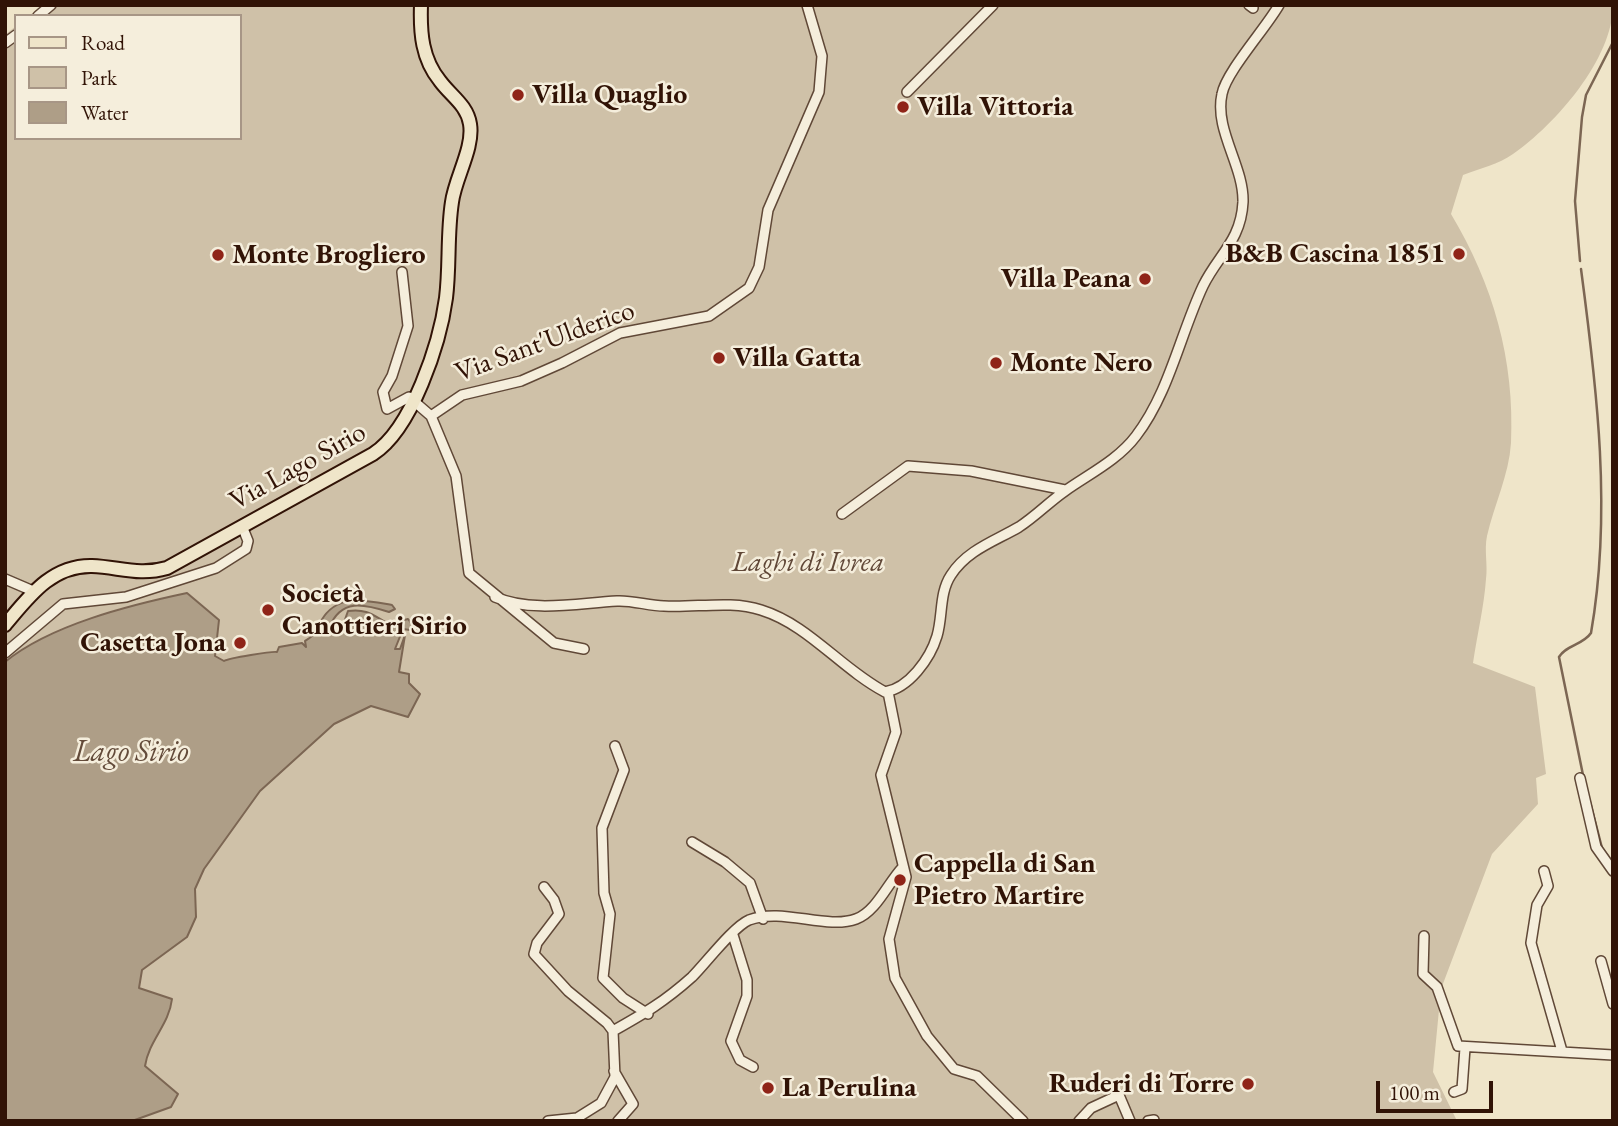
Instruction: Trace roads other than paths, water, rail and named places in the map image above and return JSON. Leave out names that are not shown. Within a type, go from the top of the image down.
[{"type":"main road","name":"Via Lago Sirio","points":[[5,625],[33,591],[59,573],[83,567],[148,573],[167,568],[387,445],[414,404],[446,300],[452,203],[471,129],[462,105],[439,81],[429,63],[421,31],[421,5]]},
{"type":"street","name":"Via Sant'Ulderico","points":[[431,416],[462,395],[521,380],[562,363],[620,333],[709,316],[749,288],[759,267],[768,210],[819,92],[822,56],[807,5]]},
{"type":"street","points":[[907,92],[993,5]]},
{"type":"street","points":[[888,692],[907,681],[927,657],[937,636],[948,580],[965,558],[1023,524],[1065,490],[1105,465],[1136,436],[1175,357],[1201,289],[1236,236],[1243,204],[1242,183],[1223,118],[1222,94],[1279,5]]},
{"type":"street","points":[[402,272],[408,326],[392,376],[383,391],[387,409],[409,397],[431,416],[456,476],[468,570],[495,597],[554,643],[584,649]]},
{"type":"street","points":[[842,514],[908,466],[971,471],[1065,490]]},
{"type":"street","points":[[5,653],[63,604],[126,597],[216,568],[246,549],[248,541],[244,531]]},
{"type":"street","points":[[5,579],[33,591]]},
{"type":"street","points":[[495,597],[513,603],[558,605],[619,601],[664,606],[759,609],[797,625],[836,660],[872,685],[888,692]]},
{"type":"street","points":[[888,692],[896,732],[881,775],[906,884],[889,939],[895,978],[926,1036],[954,1069],[977,1076],[1023,1121]]},
{"type":"street","points":[[615,746],[624,770],[602,828],[604,893],[610,914],[603,978],[623,998],[648,1014]]},
{"type":"street","points":[[1580,778],[1596,847],[1613,871]]},
{"type":"street","points":[[692,842],[725,862],[750,883],[763,919]]},
{"type":"street","points":[[613,1031],[648,1014],[689,980],[749,920],[857,919],[877,901],[902,868]]},
{"type":"street","points":[[1544,871],[1548,886],[1537,905],[1531,943],[1562,1051]]},
{"type":"street","points":[[544,887],[554,900],[559,914],[537,943],[534,954],[574,997],[613,1031],[614,1071],[610,1090],[587,1114],[548,1121]]},
{"type":"street","points":[[733,935],[747,980],[747,996],[735,1023],[731,1041],[740,1060],[753,1067]]},
{"type":"street","points":[[1424,936],[1423,974],[1437,987],[1455,1042],[1465,1048],[1613,1055]]},
{"type":"street","points":[[1601,961],[1613,1004]]},
{"type":"street","points":[[1454,1092],[1462,1088],[1465,1048]]},
{"type":"street","points":[[614,1071],[633,1104],[618,1121]]},
{"type":"street","points":[[1079,1121],[1091,1108],[1119,1095],[1130,1121]]},
{"type":"water","name":"Lago Sirio","points":[[187,593],[219,620],[215,656],[224,661],[277,652],[279,647],[302,643],[306,647],[305,641],[314,634],[327,612],[343,602],[361,600],[392,605],[395,609],[389,612],[362,606],[347,608],[334,618],[329,628],[337,632],[345,630],[342,628],[348,611],[355,610],[389,624],[408,619],[417,631],[403,629],[395,649],[400,649],[405,635],[399,672],[409,674],[409,683],[420,694],[408,717],[371,706],[334,724],[260,791],[204,869],[195,889],[196,917],[187,937],[142,970],[139,988],[172,999],[145,1066],[178,1094],[171,1107],[132,1121],[5,1121],[5,662],[44,637],[67,627],[116,610]]},
{"type":"waterway","points":[[1580,261],[1575,201],[1582,117],[1586,95],[1613,42]]},
{"type":"waterway","points":[[1581,269],[1597,405],[1601,542],[1591,633],[1559,657],[1583,775]]},
{"type":"waterway","points":[[1590,802],[1602,848],[1609,858]]},
{"type":"place","name":"Villa Quaglio","points":[[518,95]]},
{"type":"place","name":"Villa Vittoria","points":[[903,107]]},
{"type":"place","name":"B&B Cascina 1851","points":[[1459,254]]},
{"type":"place","name":"Monte Brogliero","points":[[218,255]]},
{"type":"place","name":"Villa Peana","points":[[1145,279]]},
{"type":"place","name":"Villa Gatta","points":[[719,358]]},
{"type":"place","name":"Monte Nero","points":[[996,363]]},
{"type":"place","name":"Società Canottieri Sirio","points":[[268,610]]},
{"type":"place","name":"Casetta Jona","points":[[240,643]]},
{"type":"place","name":"Cappella di San Pietro Martire","points":[[900,880]]},
{"type":"place","name":"Ruderi di Torre","points":[[1248,1084]]},
{"type":"place","name":"La Perulina","points":[[768,1088]]},
{"type":"park label","name":"Laghi di Ivrea","points":[[808,563]]}]
